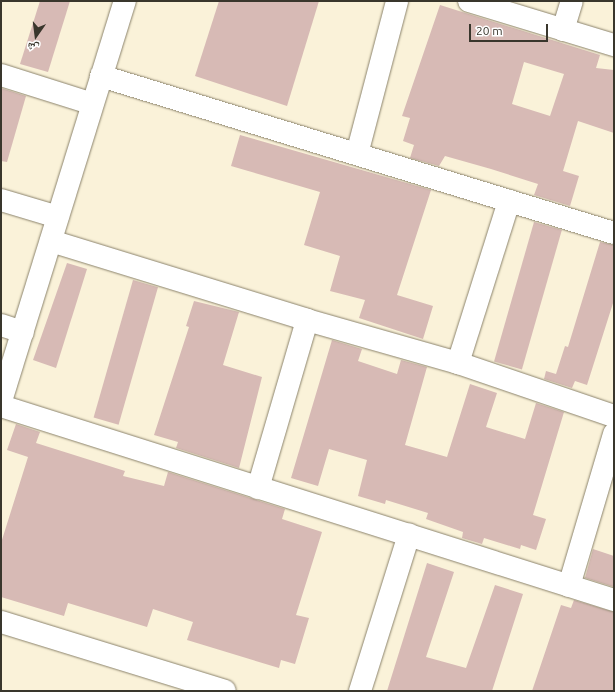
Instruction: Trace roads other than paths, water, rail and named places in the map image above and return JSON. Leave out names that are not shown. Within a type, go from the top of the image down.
[{"type":"street","points":[[1,401],[125,1]]},
{"type":"street","points":[[357,154],[397,1]]},
{"type":"street","points":[[469,1],[614,45]]},
{"type":"street","points":[[563,30],[572,1]]},
{"type":"street","points":[[1,75],[93,104]]},
{"type":"street","points":[[101,76],[614,233]]},
{"type":"street","points":[[1,200],[58,217]]},
{"type":"street","points":[[458,363],[509,201]]},
{"type":"street","points":[[51,240],[307,320],[458,363],[614,416]]},
{"type":"street","points":[[258,488],[307,320]]},
{"type":"street","points":[[1,325],[22,332]]},
{"type":"street","points":[[1,406],[614,600]]},
{"type":"street","points":[[569,586],[614,434]]},
{"type":"street","points":[[360,691],[409,535]]},
{"type":"street","points":[[1,622],[225,691]]}]
